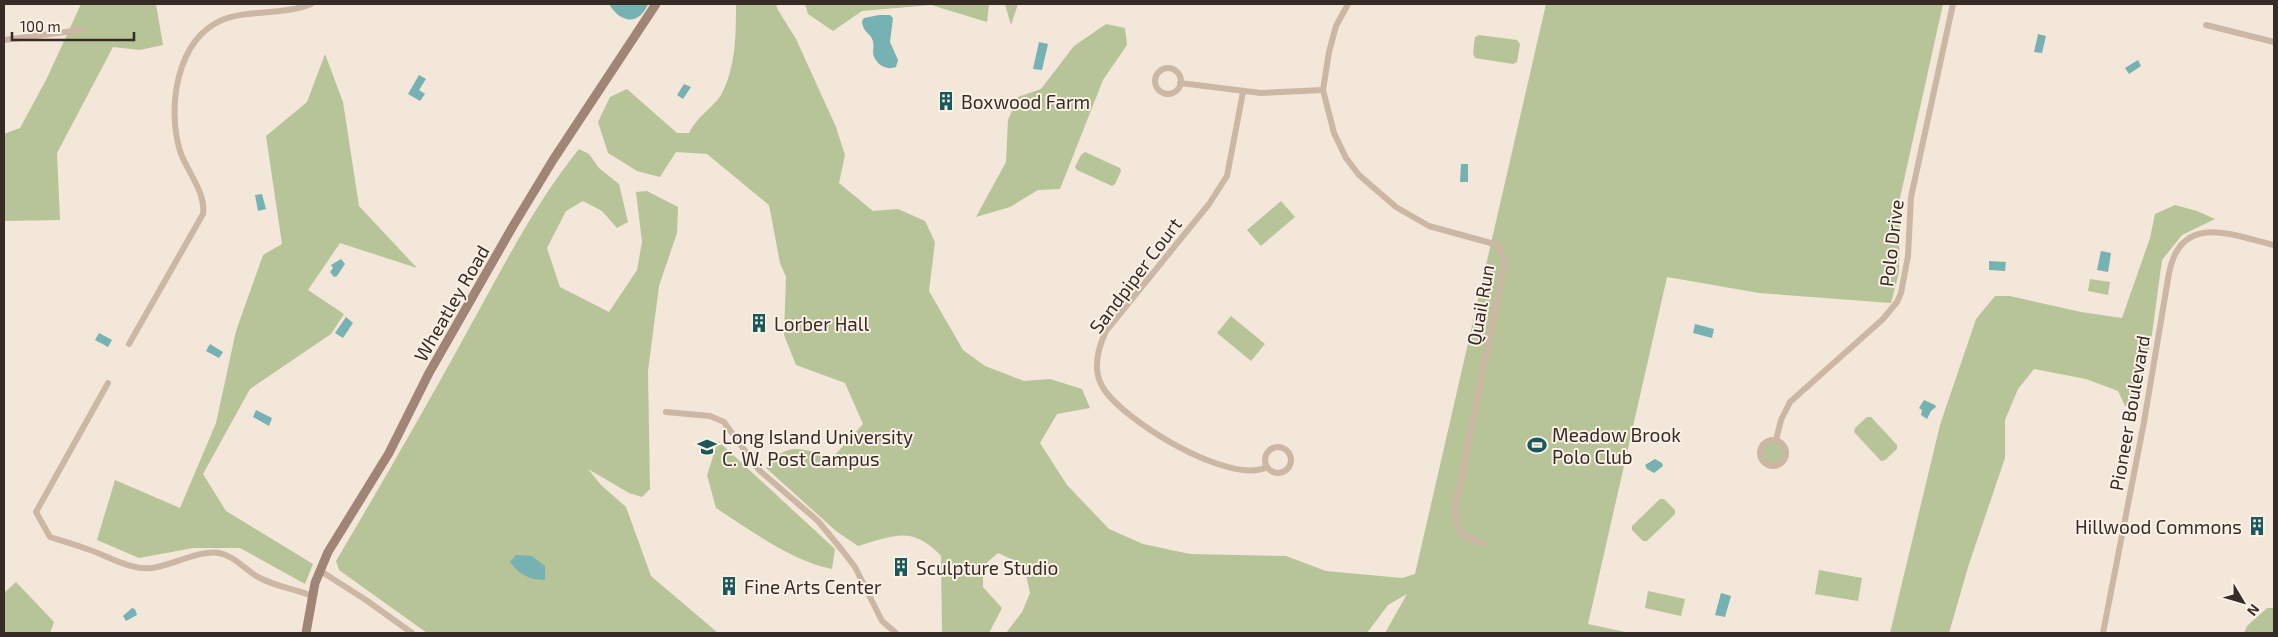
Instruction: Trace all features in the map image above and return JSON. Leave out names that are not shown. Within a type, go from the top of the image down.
[{"type":"main road","name":"Wheatley Road","points":[[306,633],[318,570],[389,453],[429,373],[513,226],[553,160],[656,4]]},
{"type":"street","points":[[129,344],[203,214],[204,203],[184,162],[178,143],[174,117],[177,85],[187,55],[201,34],[222,20],[238,16],[291,11],[311,4]]},
{"type":"street","name":"Quail Run","points":[[1348,4],[1336,26],[1328,52],[1323,90],[1334,134],[1346,158],[1370,186],[1396,207],[1429,226],[1498,245],[1505,262],[1455,508],[1458,529],[1466,538],[1484,543]]},
{"type":"street","name":"Polo Drive","points":[[1776,440],[1780,420],[1790,402],[1883,319],[1897,302],[1901,293],[1908,256],[1911,197],[1953,4]]},
{"type":"street","points":[[2206,25],[2274,42]]},
{"type":"street","points":[[4,40],[81,30]]},
{"type":"street","points":[[1168,68],[1179,75],[1180,83],[1176,90],[1165,94],[1156,86],[1155,77],[1160,70],[1168,68]]},
{"type":"street","points":[[1180,83],[1261,94],[1323,90]]},
{"type":"street","name":"Sandpiper Court","points":[[1243,92],[1232,158],[1224,184],[1106,331],[1099,345],[1097,368],[1101,385],[1111,399],[1170,443],[1196,456],[1245,470],[1259,471],[1267,467]]},
{"type":"street","name":"Pioneer Boulevard","points":[[2103,633],[2142,431],[2172,258],[2180,245],[2203,231],[2221,232],[2274,245]]},
{"type":"street","points":[[108,383],[36,512],[50,537],[88,549],[131,567],[152,568],[194,556],[218,552],[244,565],[255,576],[279,587],[296,589],[312,596]]},
{"type":"street","points":[[666,412],[710,416],[724,422],[758,470],[818,521],[842,550],[855,567],[882,621],[896,633]]},
{"type":"street","points":[[1776,440],[1785,448],[1786,457],[1781,464],[1769,466],[1762,461],[1759,452],[1767,441],[1776,440]]},
{"type":"street","name":"Sandpiper Court","points":[[1273,448],[1282,448],[1288,453],[1291,461],[1285,471],[1273,472],[1267,467],[1267,454],[1273,448]]},
{"type":"street","points":[[318,570],[366,600],[412,633]]},
{"type":"green space","points":[[81,4],[156,4],[163,45],[140,50],[113,47],[57,153],[60,220],[4,221],[4,134],[20,128],[47,78]]},
{"type":"green space","points":[[736,4],[776,4],[796,39],[836,127],[845,155],[839,183],[873,211],[898,209],[925,221],[935,242],[929,291],[963,350],[985,366],[1024,381],[1050,379],[1082,389],[1090,408],[1057,414],[1040,443],[1067,485],[1109,529],[1143,544],[1190,554],[1286,556],[1326,571],[1402,578],[1415,574],[1546,4],[1943,4],[1900,198],[1899,272],[1891,303],[1759,293],[1667,277],[1588,624],[1630,633],[1385,633],[1407,594],[1388,605],[1367,633],[1006,633],[1022,612],[1030,593],[1024,565],[998,553],[983,566],[983,587],[1002,608],[989,633],[942,633],[941,556],[931,546],[921,540],[902,536],[882,539],[858,546],[836,531],[766,468],[781,453],[789,450],[804,450],[833,457],[863,424],[845,383],[796,365],[784,335],[786,277],[780,263],[769,205],[707,154],[676,152],[660,177],[637,171],[608,153],[598,122],[610,97],[627,89],[677,133],[689,133],[697,121],[721,95],[726,85],[734,51]]},
{"type":"green space","points":[[805,4],[989,4],[987,22],[931,5],[862,11],[833,31],[808,14]]},
{"type":"green space","points":[[1005,4],[1018,4],[1011,25]]},
{"type":"green space","points":[[1106,24],[1125,28],[1127,45],[1103,80],[1060,189],[1038,190],[1010,207],[976,217],[1006,162],[1008,120],[1018,97],[1041,89],[1074,46]]},
{"type":"green space","points":[[1479,35],[1517,40],[1520,44],[1517,62],[1513,64],[1475,58],[1473,54],[1475,37]]},
{"type":"green space","points":[[325,54],[343,102],[359,206],[417,268],[340,243],[308,290],[344,314],[331,334],[250,389],[203,474],[226,511],[313,564],[305,584],[240,548],[193,548],[139,558],[97,540],[115,480],[180,508],[216,423],[236,331],[263,255],[282,244],[266,136],[307,102]]},
{"type":"green space","points":[[579,149],[589,154],[599,168],[619,184],[628,222],[617,228],[602,211],[583,201],[566,211],[547,248],[560,287],[609,312],[637,270],[642,242],[636,192],[647,191],[678,207],[677,233],[659,286],[648,371],[650,489],[642,497],[629,493],[588,469],[601,485],[626,507],[651,576],[718,633],[427,633],[339,570],[336,561],[431,398],[516,243],[546,194]]},
{"type":"green space","points":[[1085,152],[1120,168],[1121,171],[1115,184],[1112,186],[1077,170],[1075,167],[1081,155]]},
{"type":"green space","points":[[1281,201],[1295,217],[1261,246],[1247,230]]},
{"type":"green space","points":[[2175,205],[2197,211],[2215,219],[2182,235],[2162,260],[2152,334],[2138,404],[2125,406],[2118,391],[2086,379],[2034,369],[2018,389],[2005,420],[2005,458],[1969,564],[1949,633],[1890,633],[1940,425],[1976,319],[1995,296],[2010,296],[2081,312],[2122,318],[2150,238],[2155,214]]},
{"type":"green space","points":[[2090,279],[2110,282],[2108,295],[2088,291]]},
{"type":"green space","points":[[1231,316],[1265,344],[1251,361],[1217,333]]},
{"type":"green space","points":[[1867,417],[1871,417],[1897,445],[1897,449],[1885,460],[1881,461],[1854,432],[1855,428]]},
{"type":"green space","points":[[718,441],[835,549],[832,569],[802,560],[757,535],[716,508],[707,475]]},
{"type":"green space","points":[[1773,441],[1781,445],[1785,453],[1781,461],[1773,465],[1765,461],[1761,453],[1765,445]]},
{"type":"green space","points":[[1660,499],[1664,499],[1675,510],[1675,514],[1647,541],[1643,541],[1632,530],[1632,526]]},
{"type":"green space","points":[[1819,570],[1862,578],[1858,601],[1815,594]]},
{"type":"green space","points":[[16,582],[54,622],[50,633],[4,633],[4,593]]},
{"type":"green space","points":[[1648,591],[1685,599],[1681,616],[1645,608]]},
{"type":"green space","points":[[2267,608],[2274,608],[2274,633],[2244,633],[2247,626]]},
{"type":"water","points":[[609,4],[648,4],[640,16],[635,19],[629,19],[618,15]]},
{"type":"water","points":[[890,15],[893,18],[890,42],[898,60],[896,67],[888,68],[881,66],[876,60],[873,53],[873,41],[863,25],[862,21],[864,18]]},
{"type":"water","points":[[2038,34],[2046,36],[2042,53],[2034,52]]},
{"type":"water","points":[[1039,42],[1048,44],[1042,70],[1033,69]]},
{"type":"water","points":[[2138,60],[2141,66],[2129,74],[2125,68]]},
{"type":"water","points":[[419,75],[426,79],[419,90],[425,94],[420,101],[408,94]]},
{"type":"water","points":[[684,84],[691,87],[683,99],[677,95]]},
{"type":"water","points":[[1461,164],[1468,164],[1468,182],[1460,182]]},
{"type":"water","points":[[262,194],[266,209],[258,211],[255,195]]},
{"type":"water","points":[[2101,251],[2111,253],[2108,272],[2097,270]]},
{"type":"water","points":[[341,259],[345,264],[337,276],[334,277],[330,272],[333,268],[331,265]]},
{"type":"water","points":[[1989,261],[2006,262],[2005,271],[1989,270]]},
{"type":"water","points":[[346,317],[353,323],[343,338],[335,333]]},
{"type":"water","points":[[1695,324],[1714,329],[1712,338],[1693,333]]},
{"type":"water","points":[[99,333],[112,340],[108,347],[95,340]]},
{"type":"water","points":[[210,344],[223,352],[219,358],[206,351]]},
{"type":"water","points":[[1924,400],[1936,407],[1931,411],[1927,419],[1921,415],[1922,410],[1919,408]]},
{"type":"water","points":[[256,410],[272,418],[269,426],[253,417]]},
{"type":"water","points":[[1655,459],[1662,463],[1663,466],[1654,473],[1647,469],[1645,465]]},
{"type":"water","points":[[516,555],[532,556],[545,566],[545,580],[525,576],[517,570],[510,562]]},
{"type":"water","points":[[1721,593],[1731,596],[1725,617],[1715,615]]},
{"type":"water","points":[[132,608],[135,609],[137,615],[126,621],[123,616]]},
{"type":"place","name":"Boxwood Farm","points":[[946,101]]},
{"type":"place","name":"Lorber Hall","points":[[759,323]]},
{"type":"place","name":"Meadow Brook Polo Club","points":[[1537,445]]},
{"type":"place","name":"Long Island University C. W. Post Campus","points":[[707,447]]},
{"type":"place","name":"Hillwood Commons","points":[[2257,526]]},
{"type":"place","name":"Sculpture Studio","points":[[901,567]]},
{"type":"place","name":"Fine Arts Center","points":[[729,586]]}]
